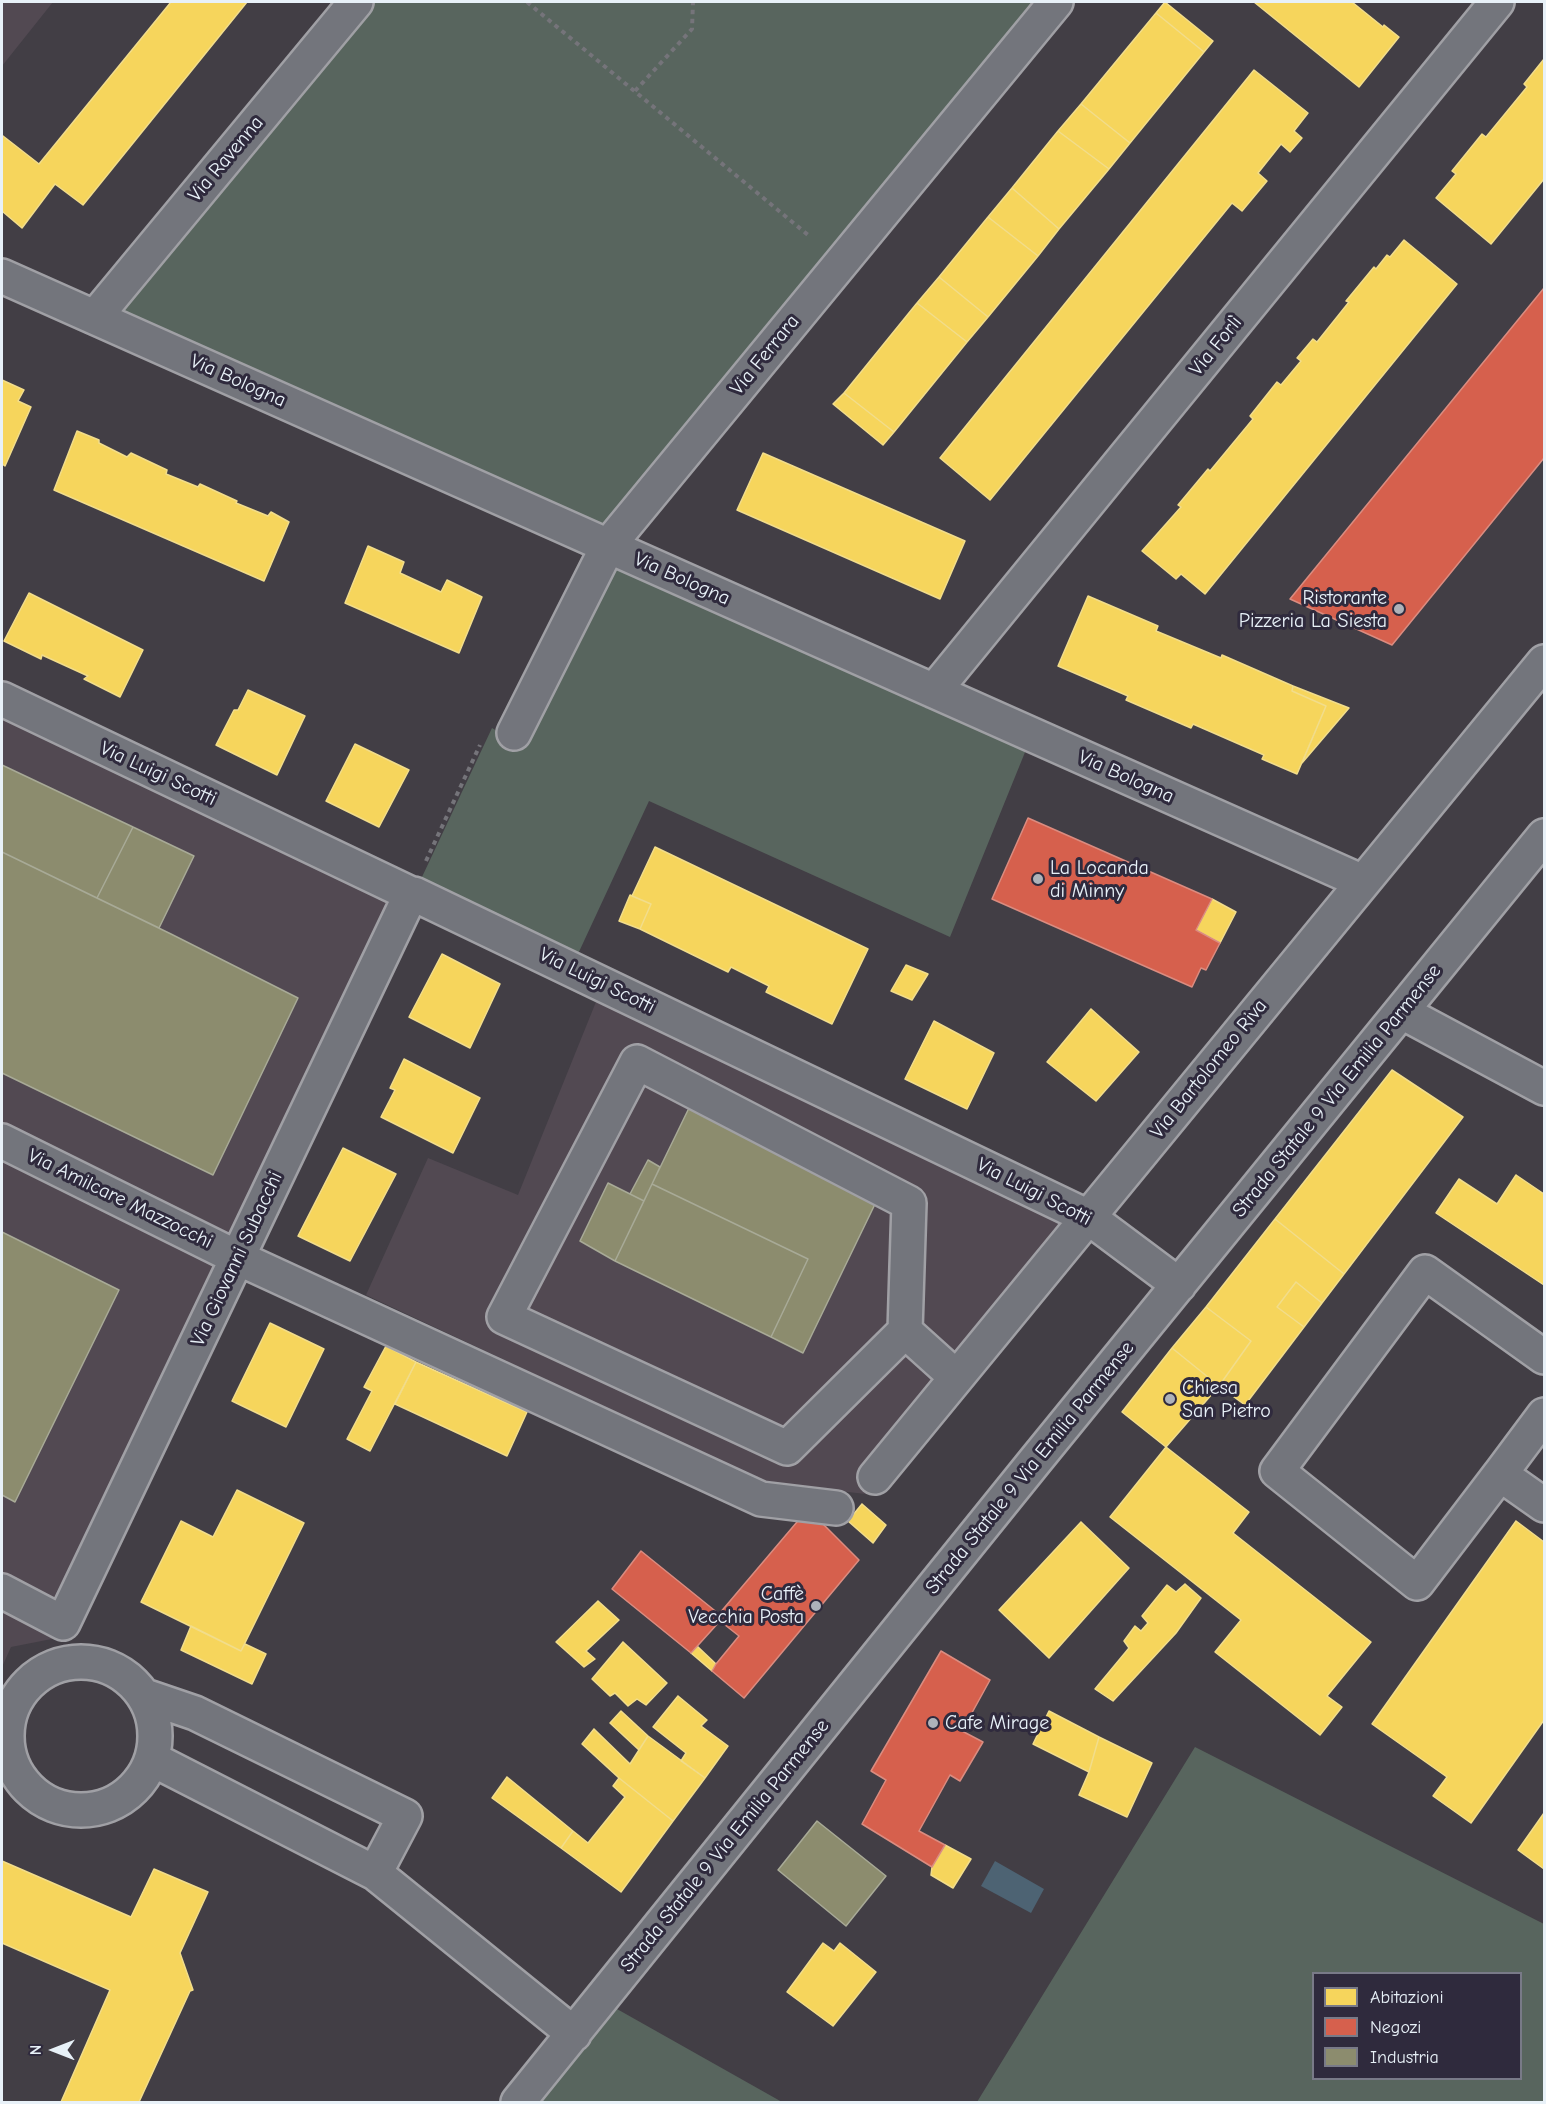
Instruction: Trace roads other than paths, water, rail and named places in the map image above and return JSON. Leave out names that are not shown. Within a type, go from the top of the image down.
[{"type":"street","name":"Via Ravenna","points":[[95,317],[356,2]]},
{"type":"street","name":"Via Ferrara","points":[[514,733],[608,546],[1056,2]]},
{"type":"street","name":"Via Forlì","points":[[934,691],[1497,2]]},
{"type":"street","name":"Via Bologna","points":[[2,276],[1363,882]]},
{"type":"street","name":"Via Bartolomeo Riva","points":[[875,1477],[1545,662]]},
{"type":"street","name":"Via Luigi Scotti","points":[[2,699],[1088,1217],[1179,1285]]},
{"type":"street","name":"Strada Statale 9 Via Emilia Parmense","points":[[518,2103],[1545,836]]},
{"type":"street","name":"Via Giovanni Subacchi","points":[[2,1591],[63,1623],[411,894]]},
{"type":"street","points":[[1402,1012],[1545,1088]]},
{"type":"street","points":[[637,1062],[909,1203],[904,1331],[787,1448],[504,1317],[637,1062]]},
{"type":"street","name":"Via Amilcare Mazzocchi","points":[[2,1141],[238,1258],[761,1499],[836,1508]]},
{"type":"street","points":[[1545,1357],[1425,1272],[1277,1471],[1417,1583],[1545,1414]]},
{"type":"street","points":[[904,1331],[956,1377]]},
{"type":"street","points":[[1500,1474],[1545,1505]]},
{"type":"street","points":[[81,1660],[106,1665],[128,1677],[145,1696],[153,1716],[156,1737],[152,1759],[140,1781],[122,1798],[99,1808],[74,1810],[49,1804],[29,1789],[14,1769],[6,1745],[8,1719],[18,1696],[34,1677],[56,1665],[81,1660]]},
{"type":"street","points":[[145,1696],[195,1713],[405,1815],[375,1873]]},
{"type":"street","points":[[152,1759],[375,1873],[574,2034]]},
{"type":"water","points":[[995,1861],[1044,1889],[1031,1913],[981,1886]]},
{"type":"place","name":"Ristorante Pizzeria La Siesta","points":[[1399,609]]},
{"type":"place","name":"La Locanda di Minny","points":[[1038,879]]},
{"type":"place","name":"Chiesa San Pietro","points":[[1170,1399]]},
{"type":"place","name":"Caffè Vecchia Posta","points":[[816,1606]]},
{"type":"place","name":"Cafe Mirage","points":[[933,1723]]}]
